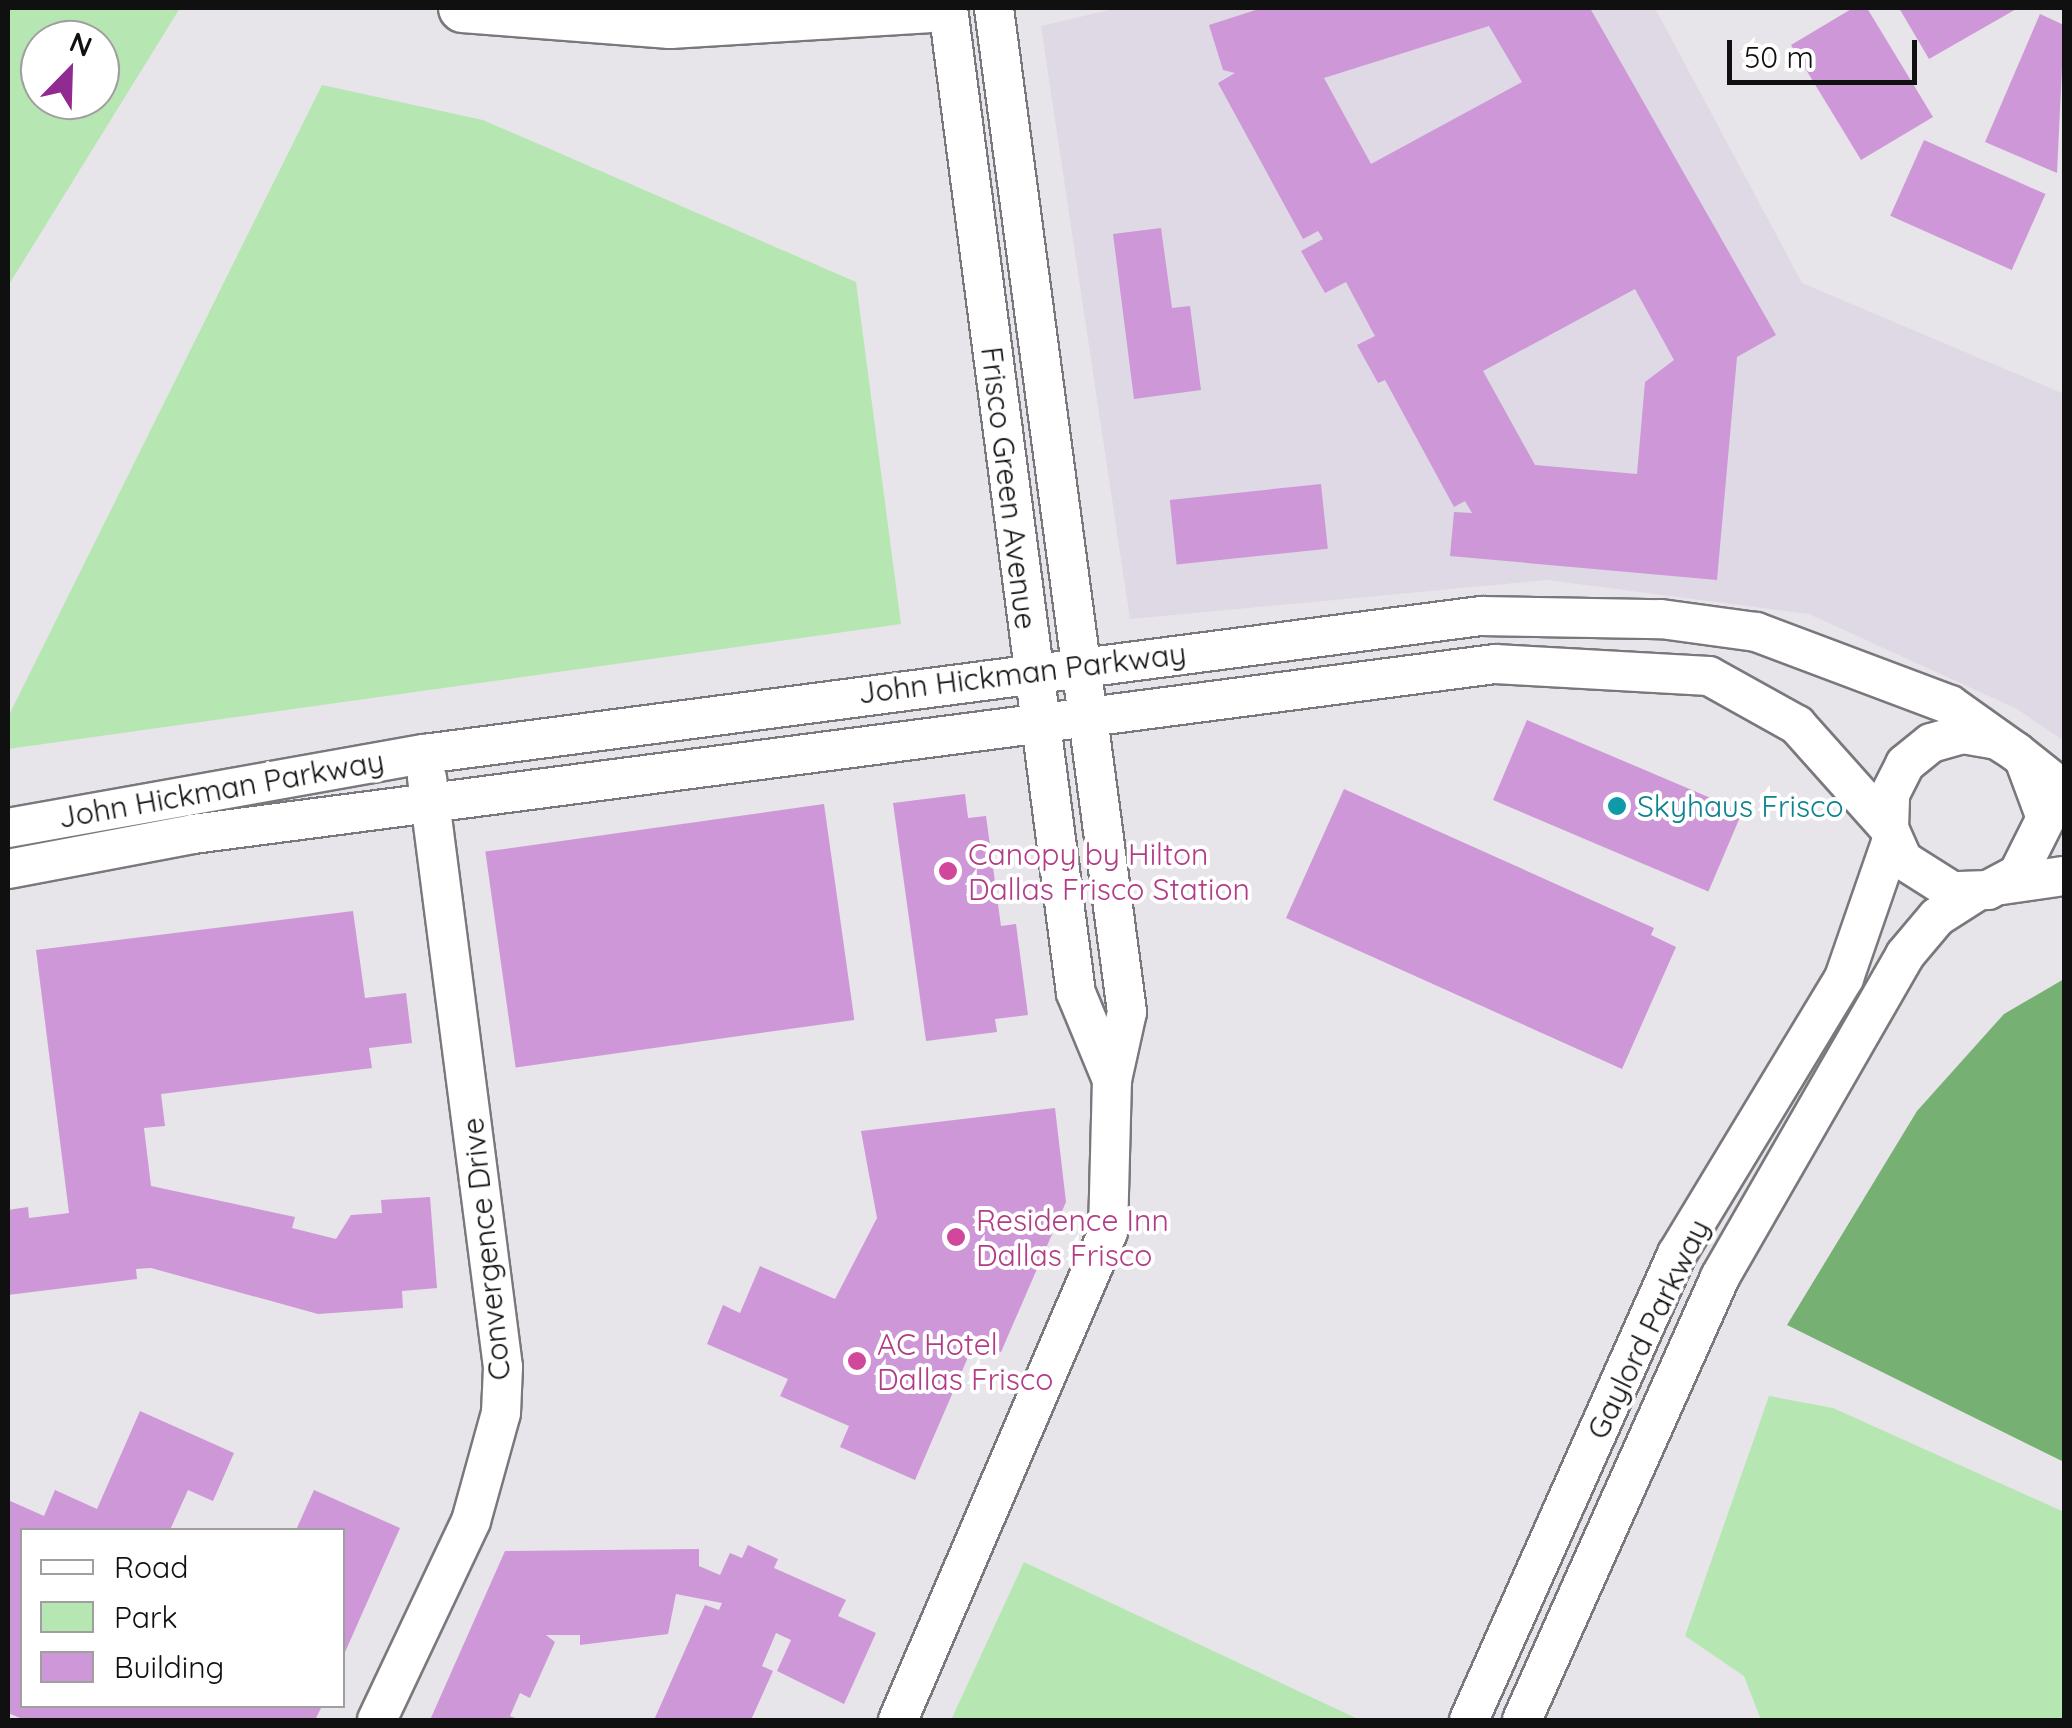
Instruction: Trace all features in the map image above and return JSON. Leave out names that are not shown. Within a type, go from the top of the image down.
[{"type":"main road","points":[[463,8],[670,24],[928,8]]},
{"type":"street","name":"Frisco Green Avenue","points":[[948,8],[1076,993],[1112,1080]]},
{"type":"street","name":"Frisco Green Avenue","points":[[898,1720],[1108,1232],[1112,1080],[1127,1012],[994,8]]},
{"type":"street","name":"John Hickman Parkway","points":[[8,828],[424,754],[1034,670],[1480,616],[1661,618],[1756,632],[1892,679],[2020,755],[2064,790]]},
{"type":"street","name":"John Hickman Parkway","points":[[8,869],[430,802],[1495,664],[1674,670],[1741,691],[1796,726],[1890,833]]},
{"type":"street","points":[[1988,889],[2026,867],[2045,829],[2044,797],[2020,755],[1975,734],[1921,748],[1894,783],[1890,833],[1930,883],[1988,889],[2064,876]]},
{"type":"street","name":"Convergence Drive","points":[[377,1720],[472,1521],[501,1414],[503,1368],[424,754]]},
{"type":"street","name":"Gaylord Parkway","points":[[1469,1720],[1677,1254],[1835,997],[1890,833]]},
{"type":"street","name":"Gaylord Parkway","points":[[1522,1720],[1756,1215],[1905,956],[1937,918],[1988,889]]},
{"type":"street","points":[[1715,1193],[1756,1215]]},
{"type":"street","points":[[1499,1653],[1543,1672]]},
{"type":"shaded area","points":[[1118,8],[1655,8],[1802,283],[2064,394],[2064,741],[2017,709],[1809,614],[1547,580],[1130,619],[1041,26]]},
{"type":"green space","points":[[8,8],[180,8],[120,105],[120,20],[20,20],[20,120],[111,120],[8,286]]},
{"type":"green space","points":[[322,85],[483,120],[856,282],[901,624],[8,749],[8,717]]},
{"type":"green space","points":[[2064,979],[2064,1462],[1787,1325],[1917,1111],[2004,1014]]},
{"type":"green space","points":[[1769,1396],[1833,1408],[2064,1512],[2064,1720],[1761,1720],[1744,1676],[1685,1636]]},
{"type":"green space","points":[[1024,1562],[1360,1720],[951,1720]]},
{"type":"building","points":[[1262,8],[1590,8],[1776,335],[1737,357],[1717,580],[1450,556],[1454,512],[1472,513],[1465,501],[1454,507],[1385,380],[1378,383],[1357,345],[1375,336],[1346,282],[1325,293],[1301,251],[1323,239],[1318,231],[1303,239],[1218,83],[1235,73],[1223,70],[1209,25]],"holes":[[[1489,26],[1522,82],[1371,164],[1324,78]],[[1635,289],[1674,360],[1645,382],[1637,474],[1535,465],[1483,371]]]},
{"type":"building","points":[[1853,8],[1867,8],[1933,117],[1861,160],[1791,45]]},
{"type":"building","points":[[1899,8],[2018,8],[1929,59]]},
{"type":"building","points":[[2040,14],[2064,25],[2057,173],[1985,142]]},
{"type":"building","points":[[1924,140],[2046,194],[2012,270],[1890,216]]},
{"type":"building","points":[[1161,228],[1172,308],[1190,306],[1201,390],[1134,399],[1113,234]]},
{"type":"building","points":[[1321,484],[1328,549],[1177,565],[1170,500]]},
{"type":"building","name":"Skyhaus Frisco","points":[[1527,720],[1742,811],[1708,892],[1493,800]]},
{"type":"building","points":[[1344,789],[1654,928],[1651,935],[1676,947],[1622,1069],[1286,918]]},
{"type":"building","name":"Canopy by Hilton Dallas Frisco Station","points":[[965,794],[968,818],[986,816],[1001,926],[1016,924],[1028,1015],[995,1019],[997,1032],[926,1041],[893,803]]},
{"type":"building","points":[[824,804],[854,1020],[516,1067],[485,852]]},
{"type":"building","points":[[353,911],[365,998],[406,993],[412,1043],[369,1048],[372,1068],[161,1094],[165,1126],[144,1128],[151,1186],[295,1217],[292,1228],[336,1239],[351,1215],[382,1213],[381,1200],[430,1197],[437,1288],[402,1291],[403,1308],[318,1314],[151,1268],[136,1269],[137,1279],[8,1295],[8,1210],[28,1207],[29,1218],[69,1213],[36,950]]},
{"type":"building","points":[[1055,1108],[1066,1202],[1001,1352],[975,1341],[915,1480],[840,1447],[849,1426],[780,1396],[788,1379],[707,1344],[723,1305],[740,1313],[760,1266],[835,1299],[877,1218],[861,1131]]},
{"type":"building","points":[[140,1411],[234,1453],[213,1501],[188,1490],[171,1528],[20,1528],[20,1708],[321,1708],[315,1720],[25,1720],[8,1713],[8,1500],[44,1516],[55,1490],[97,1509]]},
{"type":"building","points":[[314,1490],[400,1528],[345,1652],[345,1528],[297,1528]]},
{"type":"building","points":[[748,1545],[778,1559],[774,1568],[846,1600],[838,1616],[876,1633],[844,1704],[777,1671],[791,1640],[776,1633],[762,1666],[773,1671],[751,1720],[654,1720],[705,1605],[719,1610],[722,1603],[676,1594],[668,1634],[580,1645],[580,1635],[546,1635],[555,1642],[530,1698],[520,1693],[510,1716],[520,1720],[430,1720],[505,1551],[699,1549],[699,1566],[720,1575],[730,1553],[742,1558]]},
{"type":"place","name":"Skyhaus Frisco","points":[[1617,806]]},
{"type":"place","name":"Canopy by Hilton Dallas Frisco Station","points":[[948,871]]},
{"type":"place","name":"Residence Inn Dallas Frisco","points":[[956,1237]]},
{"type":"place","name":"AC Hotel Dallas Frisco","points":[[857,1361]]}]
